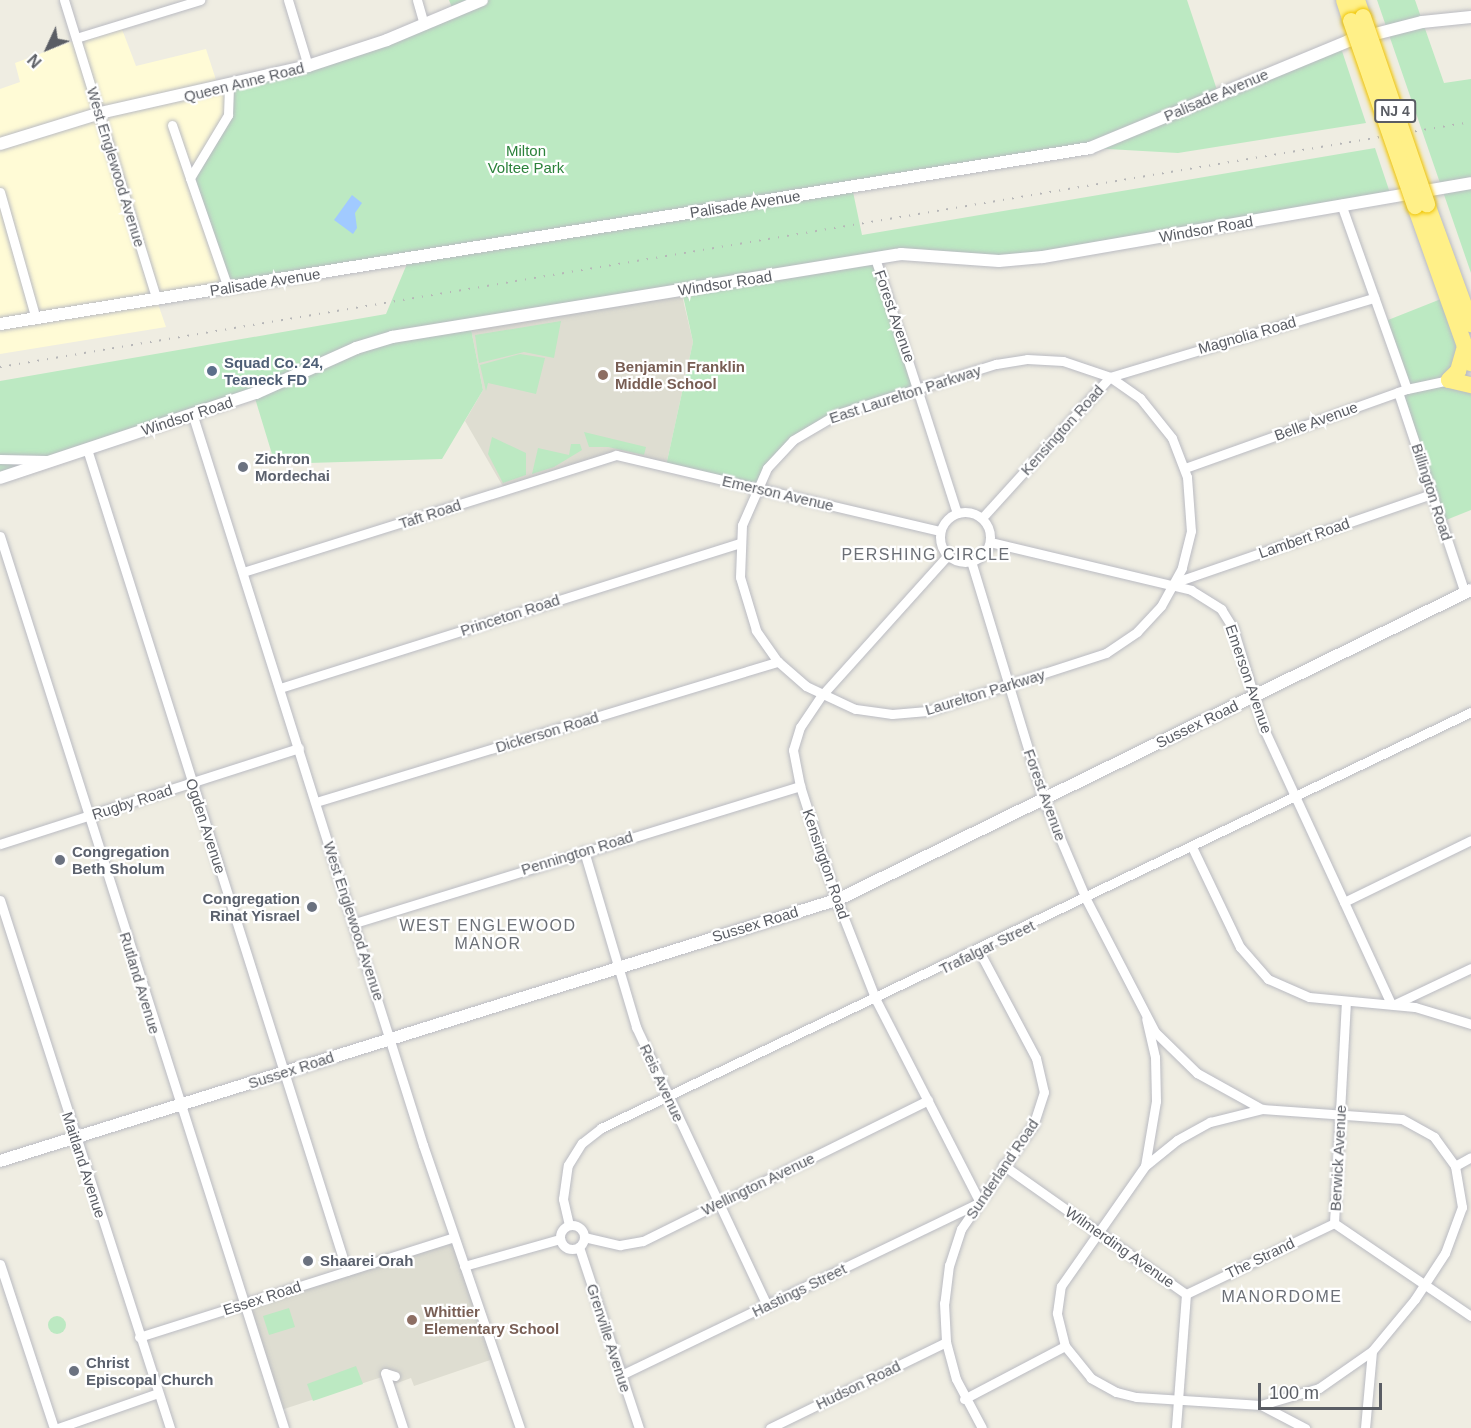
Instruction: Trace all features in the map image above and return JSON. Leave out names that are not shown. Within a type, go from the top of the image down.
[{"type":"highway","name":"NJ 4","points":[[1344,0],[1357,19],[1421,205],[1468,355]]},
{"type":"highway","name":"NJ 4","points":[[1357,0],[1357,19]]},
{"type":"highway","name":"NJ 4","points":[[1421,205],[1471,324]]},
{"type":"highway","points":[[1449,380],[1468,355]]},
{"type":"highway","points":[[1449,380],[1471,385]]},
{"type":"street","name":"West Englewood Avenue","points":[[64,0],[157,300]]},
{"type":"street","points":[[76,38],[200,0]]},
{"type":"street","points":[[288,0],[308,66]]},
{"type":"street","points":[[417,0],[424,25]]},
{"type":"street","name":"Queen Anne Road","points":[[0,144],[100,113],[229,87],[308,66],[424,25],[482,0]]},
{"type":"street","name":"Palisade Avenue","points":[[0,324],[1090,148],[1348,41],[1422,22],[1471,16]]},
{"type":"street","points":[[190,178],[228,115],[229,87]]},
{"type":"street","points":[[172,125],[228,288]]},
{"type":"street","name":"Windsor Road","points":[[0,478],[280,385],[356,348],[392,337],[875,258],[921,254],[1020,260],[1471,183]]},
{"type":"street","points":[[0,192],[36,319]]},
{"type":"street","name":"Billington Road","points":[[1341,204],[1374,298],[1432,494],[1468,591]]},
{"type":"street","name":"Forest Avenue","points":[[875,258],[919,388],[957,513]]},
{"type":"street","name":"Magnolia Road","points":[[1120,372],[1374,298]]},
{"type":"street","name":"East Laurelton Parkway","points":[[778,662],[748,612],[740,577],[740,543],[756,487],[779,454],[820,422],[996,364],[1027,359],[1063,361],[1110,377],[1151,409],[1172,438],[1185,468]]},
{"type":"street","name":"Kensington Road","points":[[982,518],[1110,377],[1120,372]]},
{"type":"street","name":"Belle Avenue","points":[[1185,468],[1403,391],[1449,380]]},
{"type":"street","name":"West Englewood Avenue","points":[[192,413],[454,1237],[520,1428]]},
{"type":"street","name":"Ogden Avenue","points":[[87,449],[347,1272]]},
{"type":"street","name":"Emerson Avenue","points":[[616,455],[940,531]]},
{"type":"street","name":"Taft Road","points":[[243,573],[616,455]]},
{"type":"street","points":[[0,459],[55,460]]},
{"type":"street","name":"Laurelton Parkway","points":[[778,662],[821,696],[855,709],[911,713],[1088,660],[1122,643],[1149,621],[1175,584],[1191,531],[1190,496],[1185,468]]},
{"type":"street","name":"Lambert Road","points":[[1175,584],[1432,494]]},
{"type":"street","points":[[970,512],[982,518],[989,528],[990,542],[984,554],[971,561],[948,555],[941,545],[940,531],[945,521],[957,513],[970,512]]},
{"type":"street","name":"Rutland Avenue","points":[[0,536],[242,1305],[284,1428]]},
{"type":"street","name":"Emerson Avenue","points":[[990,542],[1175,584],[1201,594],[1228,618],[1252,697],[1295,797],[1393,1004]]},
{"type":"street","name":"Princeton Road","points":[[280,688],[740,543]]},
{"type":"street","name":"Kensington Road","points":[[948,555],[821,696],[800,727],[793,750],[800,786],[837,900],[876,1000],[978,1202]]},
{"type":"street","name":"Forest Avenue","points":[[971,561],[1043,798],[1086,899],[1146,1019]]},
{"type":"street","name":"Sussex Road","points":[[0,1161],[618,966],[837,900],[1468,591]]},
{"type":"street","name":"Dickerson Road","points":[[316,802],[778,662]]},
{"type":"street","name":"Trafalgar Street","points":[[568,1225],[563,1188],[568,1165],[582,1143],[601,1128],[669,1099],[979,951],[1471,712]]},
{"type":"street","name":"Rugby Road","points":[[0,844],[299,748]]},
{"type":"street","name":"Pennington Road","points":[[355,923],[584,850],[800,786]]},
{"type":"street","points":[[1344,902],[1471,840]]},
{"type":"street","points":[[1192,847],[1240,947],[1257,970],[1297,994],[1393,1004],[1435,1011],[1471,1024]]},
{"type":"street","name":"Reis Avenue","points":[[584,850],[636,1027],[767,1305]]},
{"type":"street","name":"Maitland Avenue","points":[[0,900],[170,1428]]},
{"type":"street","name":"Sunderland Road","points":[[979,951],[1036,1058],[1043,1080],[1038,1116],[961,1229],[949,1265],[944,1304],[946,1342],[964,1399],[982,1428]]},
{"type":"street","points":[[1393,1004],[1471,968]]},
{"type":"street","name":"Berwick Avenue","points":[[1346,1000],[1335,1223],[1471,1316]]},
{"type":"street","points":[[1146,1019],[1166,1045],[1197,1073],[1262,1110]]},
{"type":"street","points":[[1145,1166],[1154,1120],[1156,1077],[1146,1019]]},
{"type":"street","name":"Wellington Avenue","points":[[584,1237],[608,1244],[632,1244],[719,1204],[928,1100]]},
{"type":"street","points":[[1262,1110],[1390,1116],[1413,1123],[1438,1141],[1455,1166],[1462,1194],[1460,1222],[1425,1285],[1372,1351],[1344,1373],[1300,1396],[1261,1405],[1178,1401],[1130,1396],[1103,1386],[1082,1369],[1065,1346],[1057,1313],[1061,1286],[1096,1230],[1145,1166],[1200,1126],[1226,1116],[1262,1110]]},
{"type":"street","points":[[1455,1166],[1471,1157]]},
{"type":"street","name":"Wilmerding Avenue","points":[[1003,1165],[1186,1294],[1176,1428]]},
{"type":"street","name":"Hastings Street","points":[[621,1375],[978,1202]]},
{"type":"street","name":"The Strand","points":[[1186,1294],[1335,1223]]},
{"type":"street","points":[[568,1225],[579,1226],[584,1237],[579,1247],[567,1248],[560,1239],[561,1232],[568,1225]]},
{"type":"street","name":"Essex Road","points":[[139,1337],[454,1237]]},
{"type":"street","points":[[464,1266],[560,1239]]},
{"type":"street","name":"Grenville Avenue","points":[[579,1247],[639,1428]]},
{"type":"street","points":[[0,1264],[56,1428],[158,1393]]},
{"type":"street","name":"Hudson Road","points":[[770,1428],[946,1342]]},
{"type":"street","points":[[964,1399],[1065,1346]]},
{"type":"street","points":[[1365,1428],[1372,1351]]},
{"type":"street","points":[[395,1376],[384,1373],[403,1428]]},
{"type":"street","points":[[1261,1405],[1305,1428]]},
{"type":"shaded area","points":[[120,24],[136,66],[206,49],[219,89],[229,87],[228,288],[157,301],[166,327],[0,354],[0,89],[20,82],[15,63]]},
{"type":"shaded area","points":[[681,291],[693,342],[666,466],[616,455],[505,490],[465,421],[483,390],[470,324]]},
{"type":"shaded area","points":[[454,1237],[496,1358],[414,1386],[411,1378],[389,1386],[385,1376],[278,1411],[242,1305]]},
{"type":"green space","name":"Milton Voltee Park","points":[[449,0],[1187,0],[1218,93],[1340,45],[1366,123],[1178,153],[1090,148],[852,187],[862,235],[1375,148],[1391,196],[1043,257],[876,258],[919,388],[806,431],[756,487],[666,466],[693,342],[682,291],[470,324],[483,390],[442,459],[275,464],[254,395],[0,478],[0,381],[386,314],[409,259],[228,288],[190,178],[224,124],[229,87],[454,13]]},
{"type":"green space","points":[[1377,0],[1415,0],[1444,83],[1471,79],[1471,273]]},
{"type":"green space","points":[[1441,299],[1471,387],[1471,510],[1441,522],[1398,392],[1406,389],[1383,322]]},
{"type":"green space","points":[[561,321],[554,358],[524,352],[479,363],[475,335]]},
{"type":"green space","points":[[520,354],[545,358],[536,394],[488,383],[486,391],[480,365]]},
{"type":"green space","points":[[584,432],[646,447],[644,455],[608,447],[589,447]]},
{"type":"green space","points":[[492,437],[526,453],[526,475],[503,483],[488,454]]},
{"type":"green space","points":[[571,444],[580,444],[582,450],[554,467],[532,474],[538,448],[569,455]]},
{"type":"green space","points":[[289,1308],[295,1327],[269,1335],[263,1316]]},
{"type":"green space","points":[[53,1316],[61,1316],[66,1321],[64,1332],[53,1334],[48,1329],[48,1321]]},
{"type":"green space","points":[[356,1366],[363,1384],[313,1401],[307,1384]]},
{"type":"water","points":[[352,195],[362,203],[355,213],[357,228],[353,234],[334,220]]},
{"type":"railway","points":[[0,367],[1471,122]]},
{"type":"place","name":"Squad Co. 24, Teaneck FD","points":[[212,371]]},
{"type":"place","name":"Benjamin Franklin Middle School","points":[[603,375]]},
{"type":"place","name":"Zichron Mordechai","points":[[243,467]]},
{"type":"place","name":"Congregation Beth Sholum","points":[[60,860]]},
{"type":"place","name":"Congregation Rinat Yisrael","points":[[312,907]]},
{"type":"place","name":"Shaarei Orah","points":[[308,1261]]},
{"type":"place","name":"Whittier Elementary School","points":[[412,1320]]},
{"type":"place","name":"Christ Episcopal Church","points":[[74,1371]]},
{"type":"district","name":"PERSHING CIRCLE","points":[[926,555]]},
{"type":"district","name":"WEST ENGLEWOOD MANOR","points":[[488,935]]},
{"type":"district","name":"MANORDOME","points":[[1282,1297]]}]
